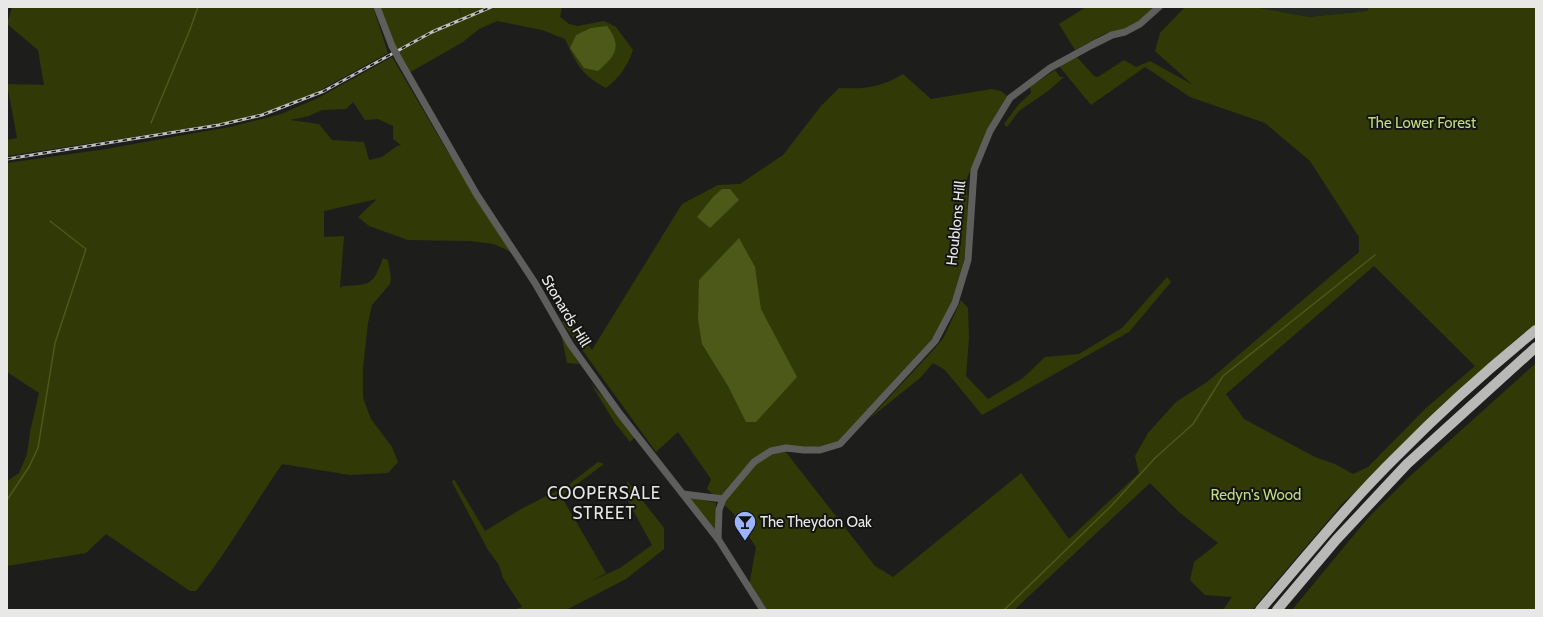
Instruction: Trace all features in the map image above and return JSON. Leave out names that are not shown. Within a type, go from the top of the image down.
[{"type":"highway","points":[[1260,610],[1326,533],[1397,456],[1508,353],[1536,330]]},
{"type":"highway","points":[[1277,610],[1336,540],[1407,464],[1536,347]]},
{"type":"street","name":"Stonards Hill","points":[[377,7],[392,46],[399,59],[477,195],[535,283],[570,344],[620,414],[718,539],[763,610]]},
{"type":"street","name":"Houblons Hill","points":[[718,539],[719,510],[723,499],[754,462],[771,451],[786,448],[820,450],[840,444],[935,341],[955,303],[968,260],[974,170],[990,131],[1010,98],[1050,68],[1112,35],[1125,32],[1140,24],[1157,9]]},
{"type":"street","points":[[683,494],[723,499]]},
{"type":"shaded area","points":[[1254,7],[1368,7],[1368,11],[1309,17]]},
{"type":"shaded area","points":[[607,26],[615,40],[616,46],[613,56],[598,71],[584,68],[570,48],[576,35],[591,28]]},
{"type":"shaded area","points":[[722,189],[730,189],[739,200],[710,228],[697,217],[713,197]]},
{"type":"shaded area","points":[[739,238],[755,267],[761,309],[797,377],[756,422],[746,422],[728,386],[702,344],[698,319],[699,280]]},
{"type":"green space","points":[[12,7],[373,7],[388,53],[313,94],[266,112],[230,122],[7,156],[7,140],[17,138],[7,84],[44,85],[38,50],[7,24]]},
{"type":"green space","points":[[379,7],[458,7],[462,17],[459,7],[562,7],[560,17],[569,24],[578,26],[604,21],[616,27],[633,50],[622,71],[606,88],[585,73],[573,56],[565,39],[542,30],[497,21],[479,29],[463,42],[407,74]]},
{"type":"green space","points":[[1086,7],[1156,7],[1124,31],[1106,33],[1075,50],[1059,24]]},
{"type":"green space","points":[[1185,7],[1254,7],[1309,17],[1368,11],[1368,7],[1536,7],[1536,331],[1343,503],[1252,610],[1223,610],[1232,597],[1205,595],[1190,580],[1194,562],[1218,543],[1179,512],[1150,483],[1014,610],[764,610],[749,586],[756,547],[733,513],[707,489],[711,479],[678,432],[656,452],[562,322],[568,319],[592,350],[682,204],[718,185],[740,184],[783,155],[821,106],[839,88],[872,87],[895,79],[903,74],[931,99],[992,89],[1001,91],[1007,96],[990,126],[967,178],[968,221],[965,253],[957,299],[941,329],[840,441],[829,445],[785,451],[875,566],[893,577],[1021,473],[1069,539],[1139,473],[1135,456],[1148,433],[1176,402],[1207,382],[1359,252],[1359,237],[1310,161],[1265,123],[1190,97],[1145,67],[1091,105],[1059,66],[1076,56],[1094,76],[1098,77],[1124,60],[1136,67],[1150,61],[1193,85],[1155,51],[1160,33]],"holes":[[[1374,266],[1475,366],[1426,408],[1368,467],[1353,474],[1335,464],[1315,457],[1244,419],[1226,394]]]},
{"type":"green space","points":[[392,57],[446,149],[513,253],[494,244],[470,241],[408,240],[369,226],[358,217],[377,199],[324,211],[324,237],[344,236],[340,288],[343,286],[360,285],[370,282],[376,274],[383,258],[388,260],[391,278],[390,284],[372,305],[368,323],[363,368],[363,398],[371,419],[392,447],[398,462],[388,473],[350,475],[282,464],[230,544],[196,591],[190,591],[106,534],[86,553],[7,566],[7,481],[19,473],[27,454],[30,432],[39,393],[7,372],[7,163],[106,149],[230,127],[281,114],[318,98]],"holes":[[[353,102],[365,120],[378,119],[393,126],[393,139],[401,145],[397,146],[382,157],[369,160],[364,142],[332,140],[319,124],[290,120],[309,116],[322,110],[346,109]]]},
{"type":"green space","points":[[1055,70],[1060,77],[1064,77],[1048,91],[1019,111],[1007,127],[1004,124],[1019,104],[1031,93],[1030,87]]},
{"type":"green space","points":[[1167,277],[1171,282],[1129,332],[982,415],[945,370],[933,363],[920,378],[869,419],[944,337],[961,300],[968,308],[969,338],[966,376],[988,399],[1023,378],[1045,357],[1079,354],[1122,328]]},
{"type":"green space","points":[[561,334],[579,364],[567,363]]},
{"type":"green space","points":[[1536,363],[1536,610],[1292,610],[1368,518],[1408,478]]},
{"type":"green space","points":[[591,384],[606,400],[635,437],[630,442],[615,423]]},
{"type":"green space","points":[[598,462],[604,464],[561,496],[606,573],[591,581],[620,568],[652,545],[628,501],[627,481],[664,528],[664,549],[626,579],[566,610],[514,610],[522,607],[503,578],[499,565],[488,550],[452,482],[454,479],[485,531],[521,509],[568,485]]},
{"type":"green space","points":[[689,497],[716,503],[715,532]]},
{"type":"waterway","points":[[151,123],[198,7]]},
{"type":"waterway","points":[[7,500],[29,467],[38,448],[55,343],[86,249],[50,221]]},
{"type":"waterway","points":[[1004,610],[1111,506],[1155,458],[1193,424],[1223,376],[1375,255]]},
{"type":"railway","points":[[7,159],[219,125],[262,115],[324,91],[432,32],[491,7]]},
{"type":"place","name":"The Theydon Oak","points":[[745,542]]},
{"type":"district","name":"COOPERSALE STREET","points":[[604,503]]},
{"type":"park label","name":"The Lower Forest","points":[[1422,123]]},
{"type":"park label","name":"Redyn's Wood","points":[[1256,495]]}]
